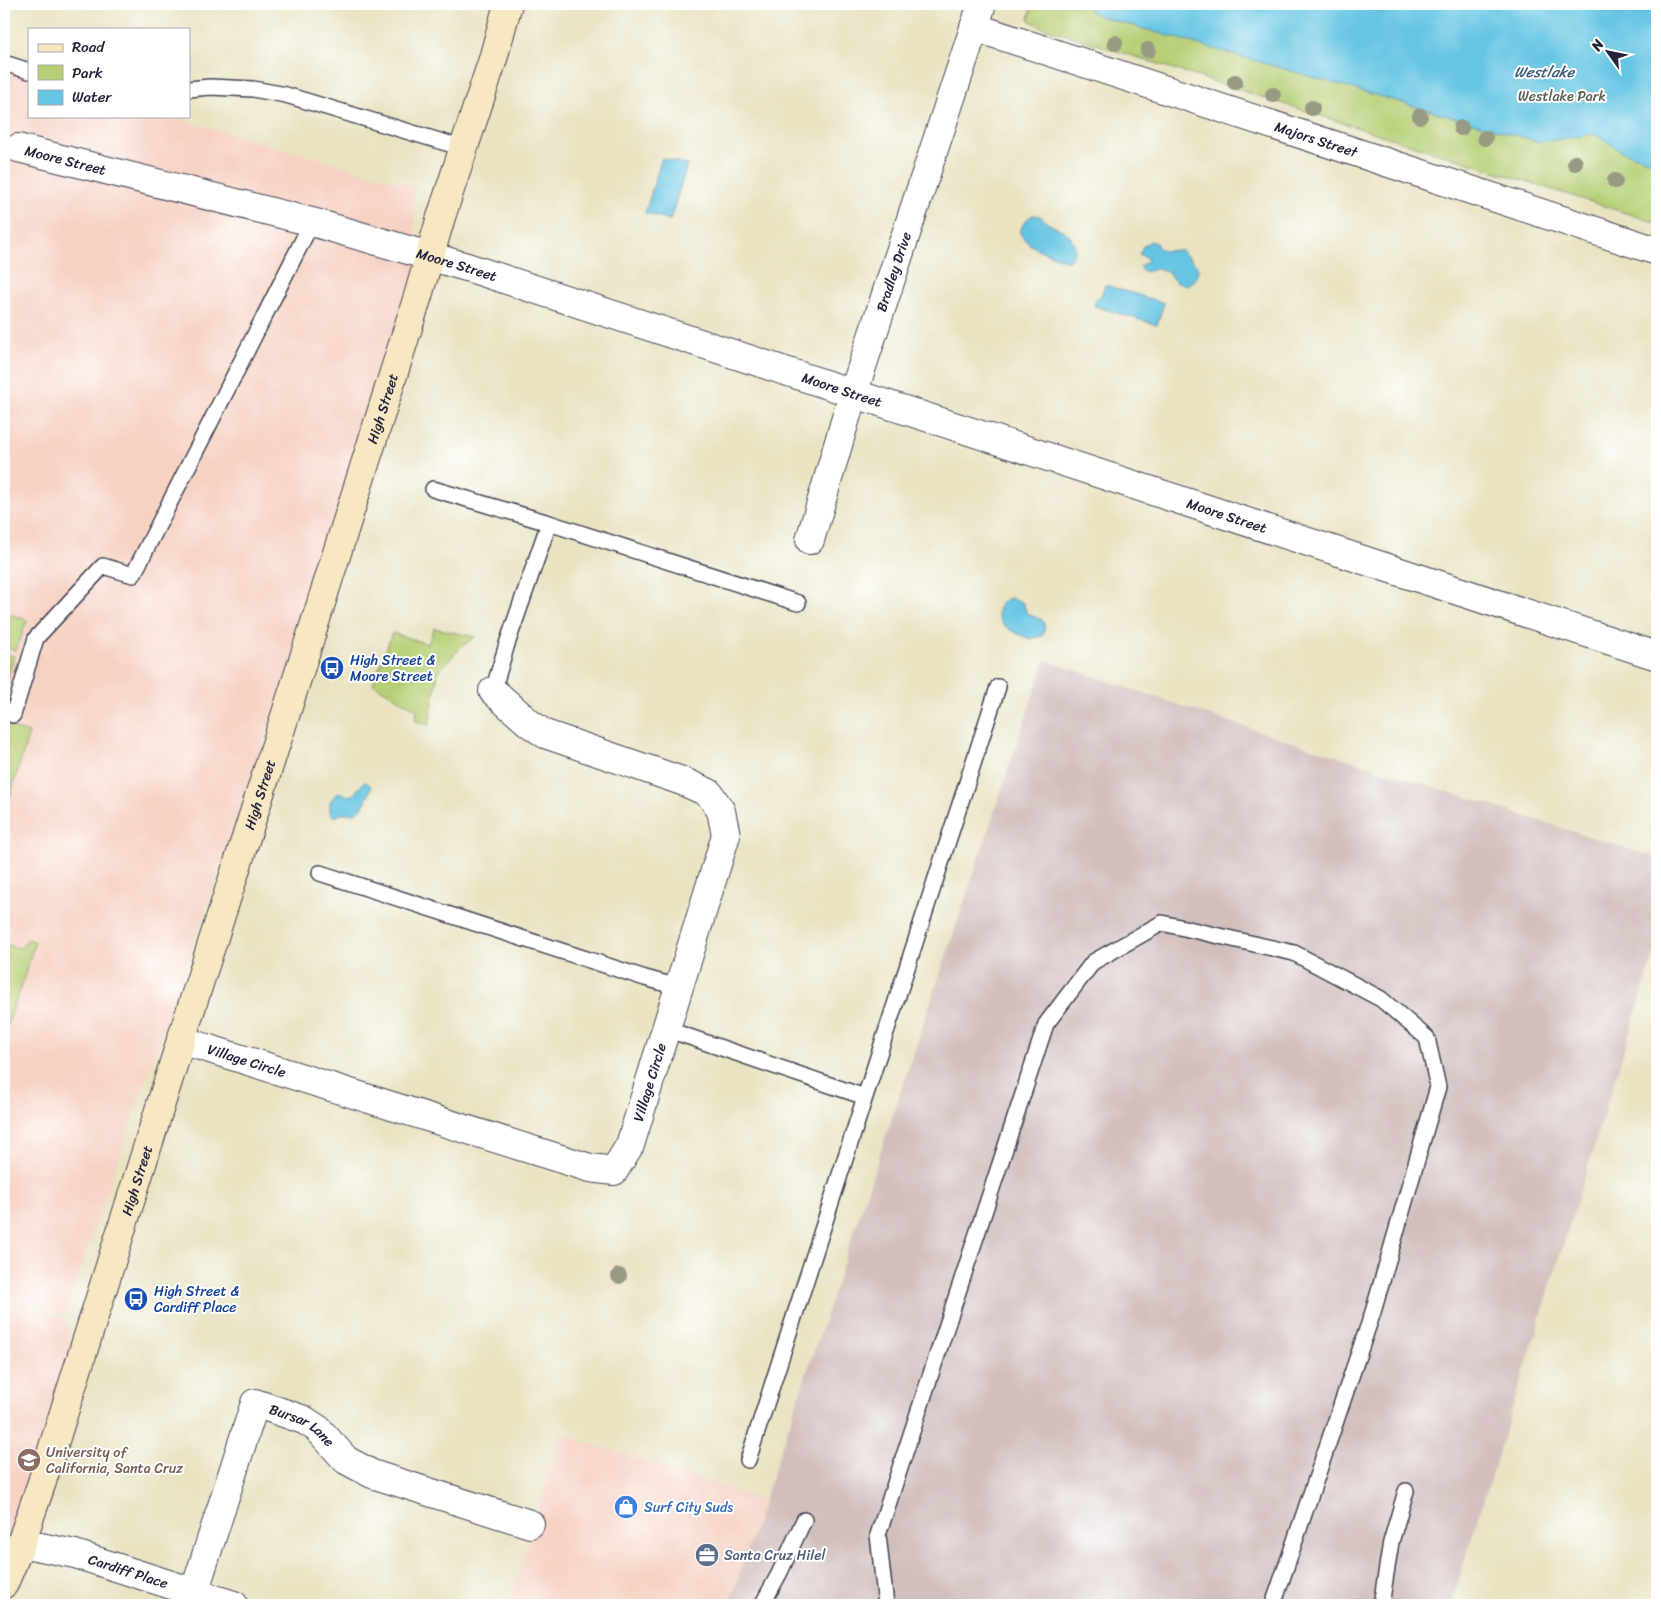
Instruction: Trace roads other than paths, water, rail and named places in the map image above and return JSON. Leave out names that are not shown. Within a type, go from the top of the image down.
[{"type":"main road","name":"High Street","points":[[4,1584],[12,1541],[42,1482],[312,632],[463,148],[493,59],[508,4]]},
{"type":"street","name":"Majors Street","points":[[978,15],[1657,251]]},
{"type":"street","name":"Bradley Drive","points":[[810,540],[853,394],[978,15]]},
{"type":"street","name":"Moore Street","points":[[11,146],[312,222],[430,255],[1657,656]]},
{"type":"street","name":"Village Circle","points":[[181,1040],[590,1168],[614,1171],[630,1145],[726,835],[721,811],[709,793],[682,780],[545,734],[529,723],[493,691]]},
{"type":"street","name":"Bursar Lane","points":[[194,1593],[255,1403],[304,1420],[318,1429],[346,1460],[372,1474],[530,1524]]},
{"type":"street","name":"Cardiff Place","points":[[12,1541],[75,1554],[234,1605]]},
{"type":"lane","points":[[4,63],[28,71]]},
{"type":"lane","points":[[190,89],[210,87],[254,89],[286,96],[463,148]]},
{"type":"lane","points":[[4,712],[13,715],[36,638],[103,566],[133,575],[312,222]]},
{"type":"lane","points":[[433,489],[549,523],[798,603]]},
{"type":"lane","points":[[493,691],[507,644],[549,523]]},
{"type":"lane","points":[[748,1460],[998,687]]},
{"type":"lane","points":[[320,873],[678,987]]},
{"type":"lane","points":[[886,1605],[878,1535],[1046,1024],[1093,962],[1162,923],[1294,953],[1381,999],[1428,1038],[1438,1087],[1373,1312],[1273,1605]]},
{"type":"lane","points":[[666,1029],[865,1097]]},
{"type":"lane","points":[[1381,1605],[1391,1542],[1406,1491]]},
{"type":"lane","points":[[762,1605],[779,1574],[804,1520]]},
{"type":"water","name":"Westlake","points":[[1088,4],[1657,4],[1657,163],[1621,151],[1596,134],[1539,142],[1099,16],[1090,11]]},
{"type":"water","points":[[662,158],[687,165],[670,220],[645,213]]},
{"type":"water","points":[[1033,215],[1041,217],[1068,234],[1073,241],[1075,250],[1072,258],[1068,261],[1041,251],[1024,239],[1020,233],[1022,227]]},
{"type":"water","points":[[1151,241],[1164,251],[1180,250],[1192,260],[1197,266],[1198,272],[1191,283],[1188,285],[1181,284],[1163,270],[1141,270],[1140,266],[1148,261],[1148,259],[1139,254],[1144,245]]},
{"type":"water","points":[[1105,285],[1164,303],[1157,325],[1094,306],[1097,297],[1100,298]]},
{"type":"water","points":[[1012,598],[1023,603],[1027,614],[1042,620],[1045,627],[1042,636],[1030,639],[1007,628],[999,619],[998,613],[1001,603]]},
{"type":"water","points":[[364,782],[371,786],[366,802],[361,809],[354,813],[344,813],[334,817],[330,812],[330,802],[336,794],[342,793],[348,796],[354,794]]},
{"type":"place","name":"High Street & Moore Street","points":[[332,668]]},
{"type":"place","name":"High Street & Cardiff Place","points":[[136,1299]]},
{"type":"place","name":"University of California, Santa Cruz","points":[[29,1460]]},
{"type":"place","name":"Surf City Suds","points":[[626,1507]]},
{"type":"place","name":"Santa Cruz Hilel","points":[[707,1555]]},
{"type":"park label","name":"Westlake Park","points":[[1562,96]]}]
